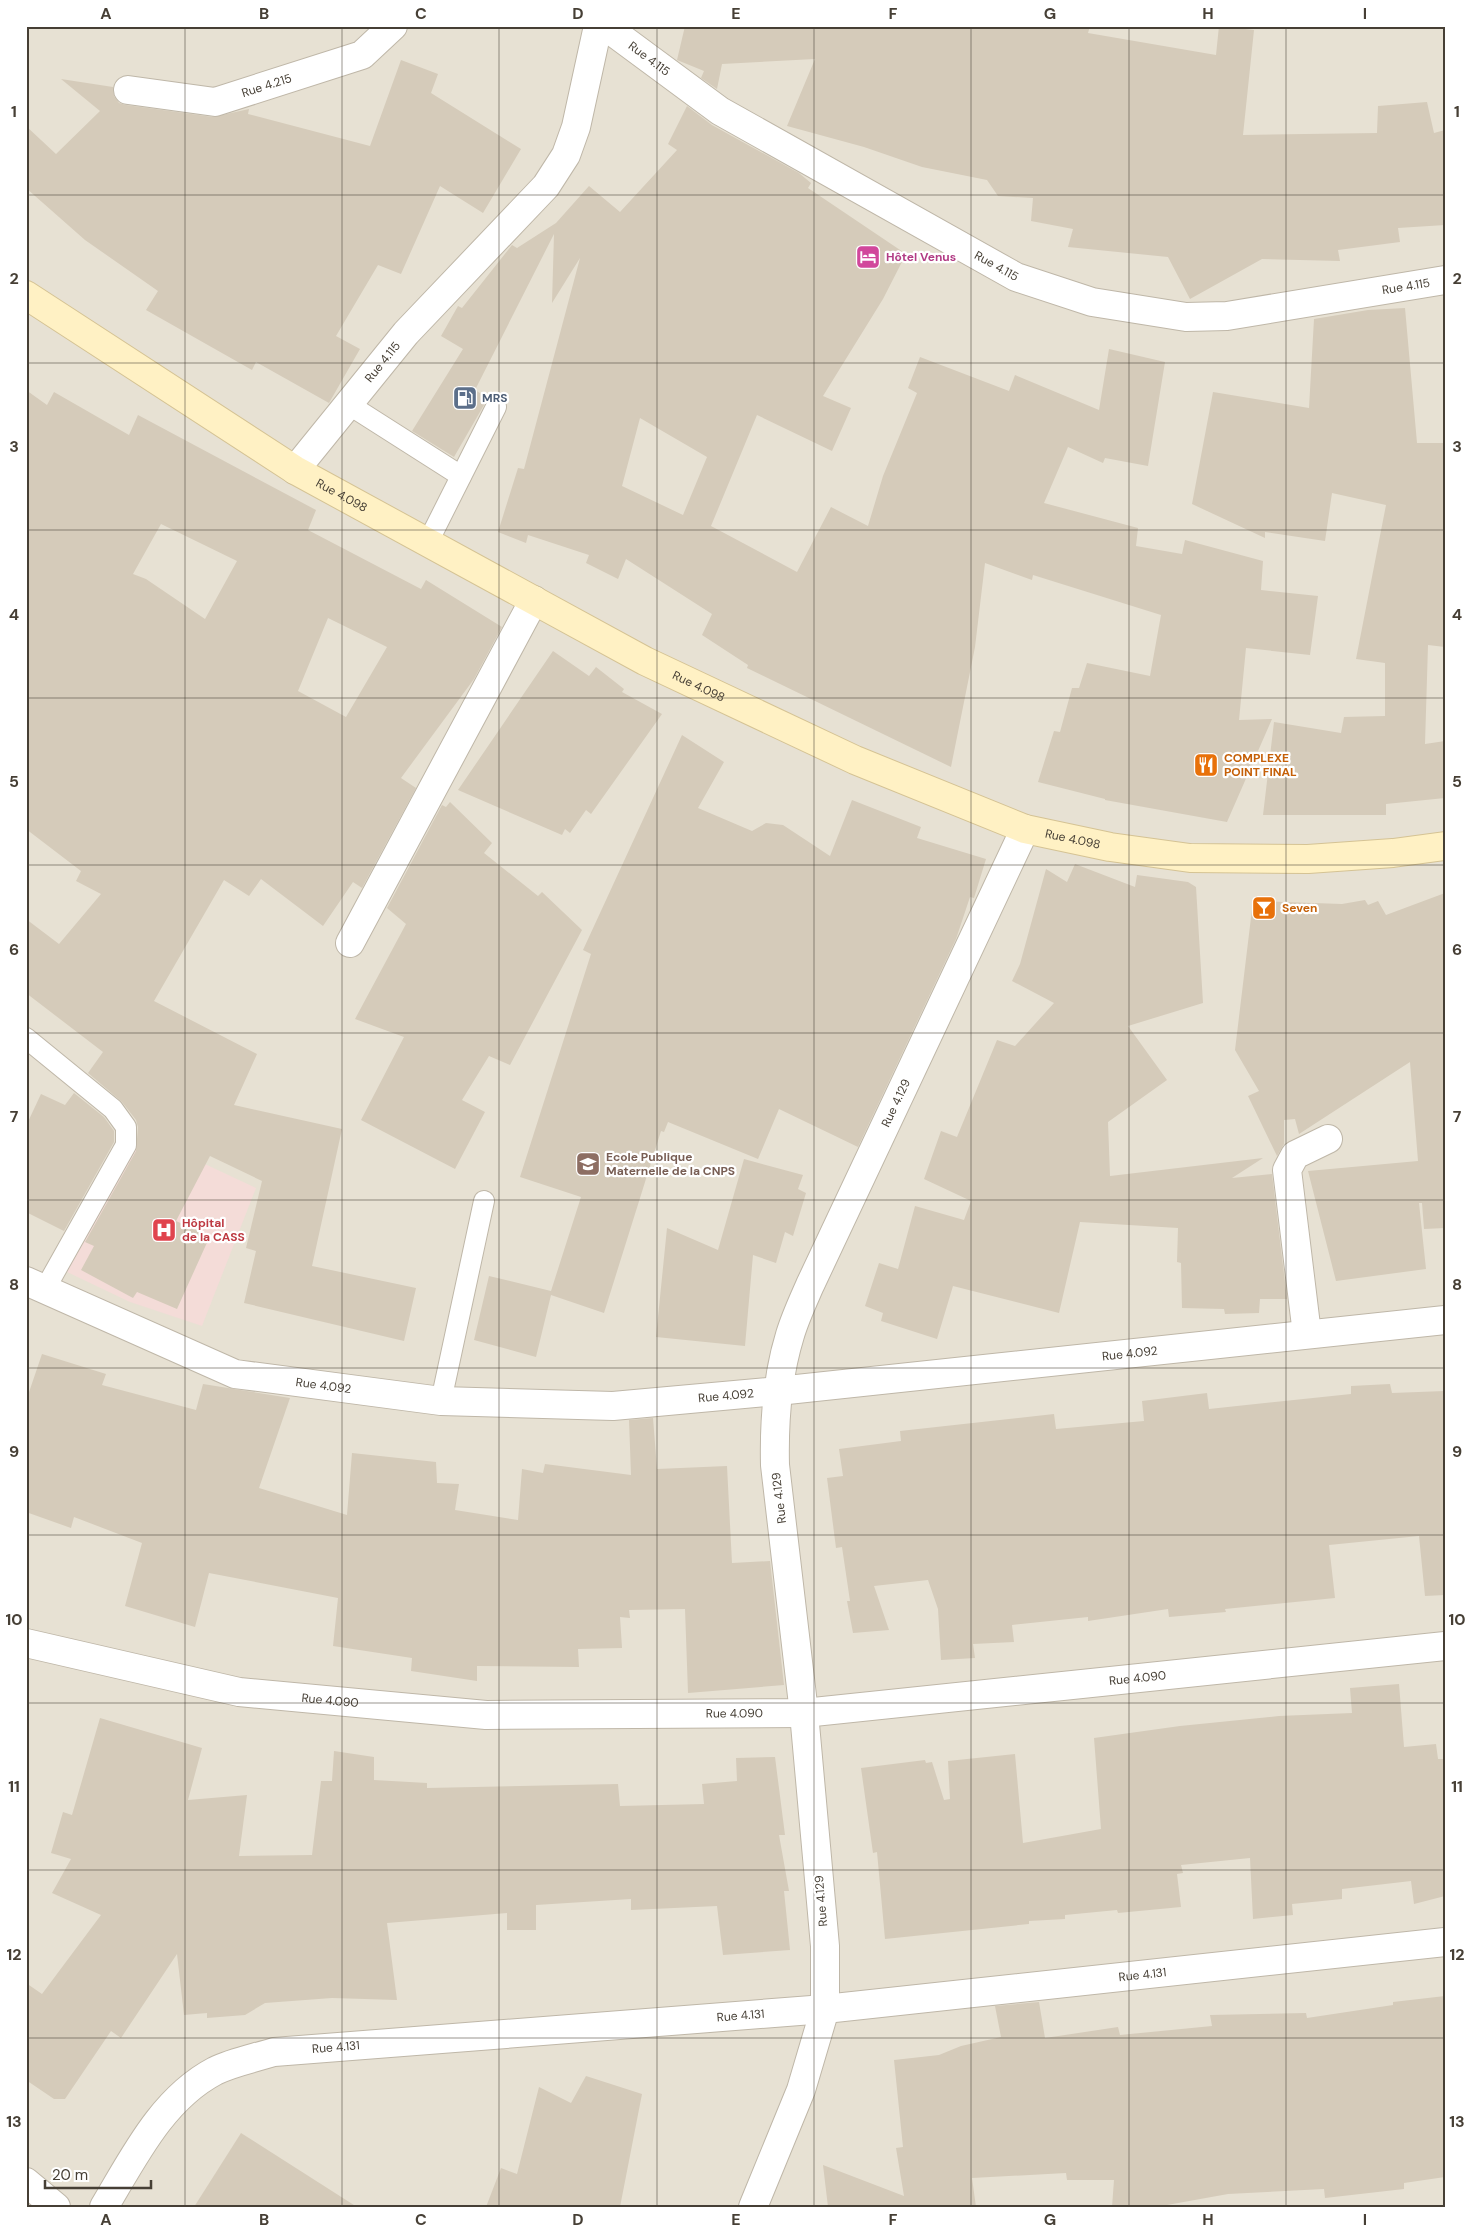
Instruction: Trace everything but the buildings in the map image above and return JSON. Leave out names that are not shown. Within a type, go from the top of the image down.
[{"type":"main road","name":"Rue 4.098","points":[[26,295],[295,470],[645,661],[855,760],[1026,829],[1110,848],[1190,858],[1308,859],[1393,853],[1445,846]]},
{"type":"street","name":"Rue 4.215","points":[[128,90],[214,102],[362,55],[393,26]]},
{"type":"street","name":"Rue 4.115","points":[[295,470],[406,333],[501,235],[551,178],[566,155],[576,127],[598,26]]},
{"type":"street","name":"Rue 4.115","points":[[605,26],[720,111],[1016,277],[1092,302],[1186,317],[1227,316],[1445,280]]},
{"type":"street","points":[[350,942],[534,600]]},
{"type":"street","name":"Rue 4.129","points":[[753,2207],[801,2090],[824,2008],[825,1946],[804,1713],[776,1465],[774,1428],[778,1391],[790,1336],[810,1285],[1026,829]]},
{"type":"street","points":[[1307,1334],[1287,1170],[1295,1155],[1328,1139]]},
{"type":"street","name":"Rue 4.092","points":[[36,1285],[235,1374],[440,1401],[613,1406],[778,1391],[1445,1320]]},
{"type":"street","name":"Rue 4.090","points":[[26,1643],[239,1692],[496,1715],[804,1713],[1445,1646]]},
{"type":"street","name":"Rue 4.131","points":[[104,2207],[144,2141],[175,2100],[216,2071],[274,2052],[824,2008],[1445,1942]]},
{"type":"street","points":[[26,2182],[56,2207]]},
{"type":"lane","points":[[348,404],[461,476]]},
{"type":"lane","points":[[428,542],[496,408]]},
{"type":"lane","points":[[26,1038],[113,1108],[126,1127],[126,1145],[36,1285]]},
{"type":"lane","points":[[440,1401],[484,1201]]},
{"type":"shaded area","points":[[26,26],[1445,26],[1445,2207],[26,2207]]},
{"type":"shaded area","name":"Hôpital de la CASS","points":[[141,1134],[256,1188],[202,1326],[130,1302],[65,1271]]},
{"type":"place","name":"Hôtel Venus","points":[[868,257]]},
{"type":"place","name":"MRS","points":[[465,398]]},
{"type":"place","name":"COMPLEXE POINT FINAL","points":[[1206,765]]},
{"type":"place","name":"Seven","points":[[1264,908]]},
{"type":"place","name":"Ecole Publique Maternelle de la CNPS","points":[[588,1164]]},
{"type":"place","name":"Hôpital de la CASS","points":[[164,1230]]}]
